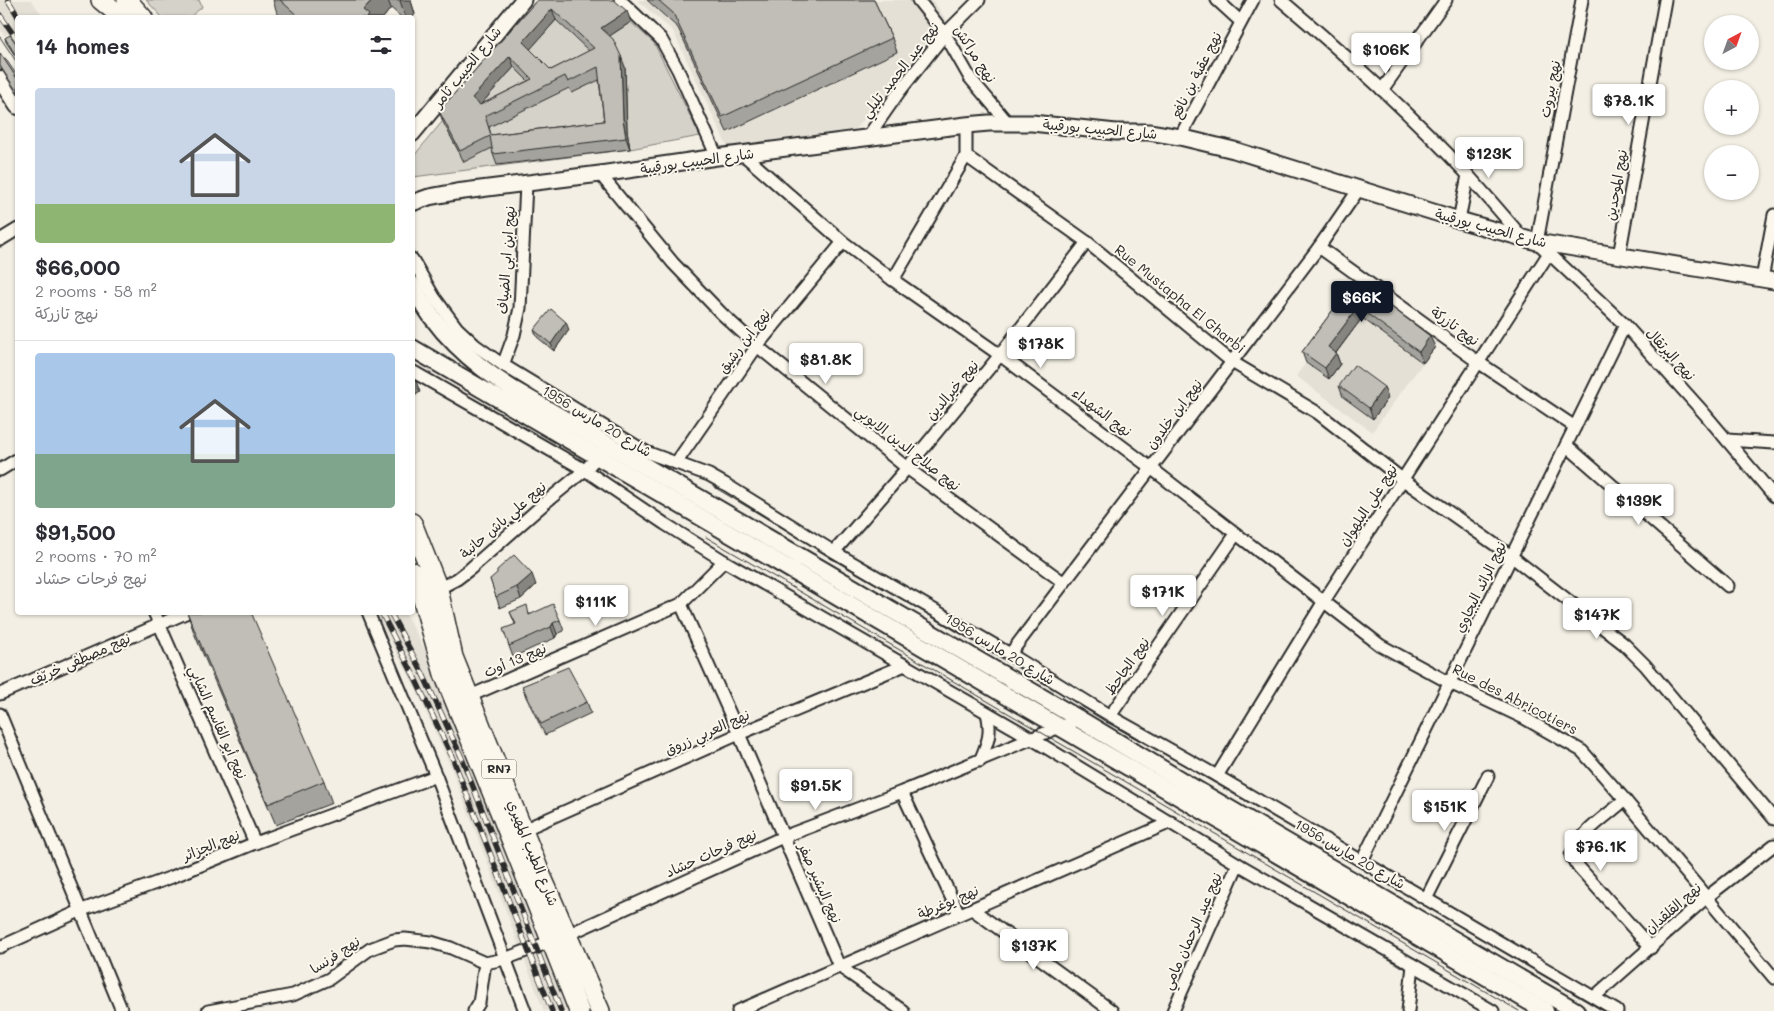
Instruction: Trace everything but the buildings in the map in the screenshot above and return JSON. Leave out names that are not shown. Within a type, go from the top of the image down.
[{"type":"main road","points":[[127,0],[140,15]]},
{"type":"main road","points":[[101,1],[119,15]]},
{"type":"main road","points":[[0,79],[15,102]]},
{"type":"main road","name":"شارع 20 مارس 1956","points":[[415,290],[439,327],[473,362],[604,451],[1062,727],[1190,794],[1576,1011]]},
{"type":"main road","points":[[415,350],[582,447],[604,451]]},
{"type":"main road","name":"شارع 20 مارس 1956","points":[[604,451],[1079,719],[1190,794],[1545,1011]]},
{"type":"main road","name":"شارع الطيب المهيري","points":[[415,540],[424,592],[444,674],[559,938],[600,1011]]},
{"type":"main road","name":"شارع الطيب المهيري","points":[[415,577],[424,592],[470,696],[523,830],[559,938],[579,1011]]},
{"type":"street","name":"شارع الحبيب ثامر","points":[[415,130],[523,0]]},
{"type":"street","points":[[620,0],[660,39],[678,70],[717,157]]},
{"type":"street","name":"نهج مراكش","points":[[918,0],[945,34],[970,78],[1008,123]]},
{"type":"street","name":"نهج عبد الحميد تليلي","points":[[867,138],[899,92],[945,34],[979,0]]},
{"type":"street","points":[[1217,0],[1240,22]]},
{"type":"street","name":"نهج عقبة بن نافع","points":[[1180,137],[1253,0]]},
{"type":"street","name":"نهج البرتقال","points":[[1281,0],[1382,90],[1530,239],[1549,253],[1625,325],[1774,496]]},
{"type":"street","points":[[1382,90],[1446,0]]},
{"type":"street","name":"نهج بيروت","points":[[1530,239],[1582,0]]},
{"type":"street","name":"نهج الموحدين","points":[[1619,256],[1665,0]]},
{"type":"street","name":"شارع الحبيب بورقيبة","points":[[415,202],[429,197],[456,192],[966,125],[1032,123],[1116,132],[1149,132],[1180,137],[1253,156],[1459,220],[1530,239],[1619,256],[1768,280]]},
{"type":"street","points":[[893,280],[966,156],[966,125]]},
{"type":"street","name":"نهج الشهداء","points":[[744,155],[843,242],[893,280],[1000,355],[1324,601]]},
{"type":"street","name":"Rue Mustapha El Gharbi","points":[[966,156],[1087,242],[1232,362],[1318,412],[1402,479],[1510,556],[1634,653],[1774,819]]},
{"type":"street","name":"نهج صلاح الدين الايوبي","points":[[600,174],[673,263],[757,346],[907,468],[1063,582]]},
{"type":"street","points":[[1459,220],[1468,175]]},
{"type":"street","name":"نهج ابن ابي الضياف","points":[[503,365],[514,335],[520,308],[526,184]]},
{"type":"street","name":"نهج ابن خلدون","points":[[1010,654],[1319,247],[1359,189]]},
{"type":"street","points":[[1768,280],[1774,215]]},
{"type":"street","points":[[0,240],[15,231]]},
{"type":"street","name":"نهج ابن رشيق","points":[[676,463],[757,346],[843,242]]},
{"type":"street","name":"نهج خيرالدين","points":[[834,552],[907,468],[1000,355],[1087,242]]},
{"type":"street","name":"نهج تازركة","points":[[1319,247],[1478,362],[1575,427]]},
{"type":"street","name":"نهج علي البلهوان","points":[[1217,776],[1324,601],[1549,253]]},
{"type":"street","name":"شارع 20 مارس 1956","points":[[415,265],[434,297],[457,328],[475,345],[503,365],[640,449],[662,459],[709,475],[834,552],[1010,654],[1110,716],[1217,776],[1617,1011]]},
{"type":"street","name":"نهج الرائد البجاوي","points":[[1362,861],[1625,325]]},
{"type":"street","points":[[415,374],[585,470],[724,561],[987,713],[1238,864],[1492,1011]]},
{"type":"street","points":[[1727,440],[1774,443]]},
{"type":"street","points":[[1566,445],[1728,586]]},
{"type":"street","name":"نهج علي باش حانبة","points":[[424,592],[457,579],[470,569],[585,470],[604,451]]},
{"type":"street","points":[[0,470],[15,461]]},
{"type":"street","name":"نهج الجاحظ","points":[[1110,716],[1236,534]]},
{"type":"street","name":"نهج 13 أوت","points":[[470,696],[680,604],[724,561]]},
{"type":"street","name":"Rue des Abricotiers","points":[[1324,601],[1390,652],[1450,684],[1524,718],[1572,744],[1590,760],[1625,800],[1774,978]]},
{"type":"street","name":"نهج البشير صفر","points":[[680,604],[739,734],[839,966]]},
{"type":"street","name":"نهج أبو القاسم الشابي","points":[[155,615],[256,843]]},
{"type":"street","name":"نهج مصطفى خريّف","points":[[0,694],[181,615]]},
{"type":"street","points":[[369,615],[436,776],[525,1011]]},
{"type":"street","name":"نهج العربي زروق","points":[[523,830],[739,734],[905,665]]},
{"type":"street","points":[[980,761],[989,739],[990,726],[987,713]]},
{"type":"street","points":[[0,714],[122,1011]]},
{"type":"street","name":"نهج فرحات حشاد","points":[[505,959],[559,938],[783,837],[980,761],[1079,719]]},
{"type":"street","name":"نهج الجزائر","points":[[0,947],[82,910],[436,776]]},
{"type":"street","points":[[1426,899],[1488,776]]},
{"type":"street","points":[[902,792],[959,914]]},
{"type":"street","points":[[1625,800],[1580,840],[1571,855],[1576,864],[1651,948]]},
{"type":"street","name":"نهج يوغرطة","points":[[738,1011],[756,1008],[839,966],[1170,822]]},
{"type":"street","name":"نهج القلقدان","points":[[1594,997],[1707,897],[1774,845]]},
{"type":"street","name":"نهج عبد الرحمان مامي","points":[[1173,1011],[1238,864]]},
{"type":"street","points":[[972,909],[1112,1011]]},
{"type":"street","name":"نهج فرنسا","points":[[208,1011],[293,995],[329,979],[370,949],[394,940],[411,939],[431,942],[485,962]]},
{"type":"street","points":[[474,1011],[479,1003],[485,962],[505,959]]},
{"type":"street","points":[[839,966],[903,1011]]},
{"type":"street","points":[[1408,1011],[1413,966]]},
{"type":"shaded area","points":[[0,0],[31,0],[42,15],[15,15],[15,41],[10,32],[5,36],[0,29]]},
{"type":"shaded area","points":[[146,0],[199,0],[202,7],[192,15],[160,15]]},
{"type":"shaded area","points":[[551,0],[606,0],[654,43],[700,136],[630,149],[415,177],[415,155],[451,111]]},
{"type":"shaded area","points":[[637,0],[932,0],[950,25],[854,130],[727,146],[673,31]]},
{"type":"shaded area","points":[[1363,286],[1439,341],[1372,432],[1296,376]]},
{"type":"shaded area","points":[[376,615],[406,615],[437,671],[574,1011],[544,1011],[450,765],[413,683]]},
{"type":"tram line","points":[[0,37],[15,60]]},
{"type":"tram line","points":[[5,58],[15,73]]},
{"type":"tram line","points":[[714,487],[1038,680],[1606,1011]]},
{"type":"tram line","points":[[706,537],[1519,1011]]},
{"type":"railway","points":[[8,0],[17,15]]},
{"type":"railway","points":[[0,15],[15,37]]},
{"type":"railway","points":[[383,615],[453,759],[552,1011]]},
{"type":"railway","points":[[392,615],[422,672],[461,756],[561,1011]]}]
